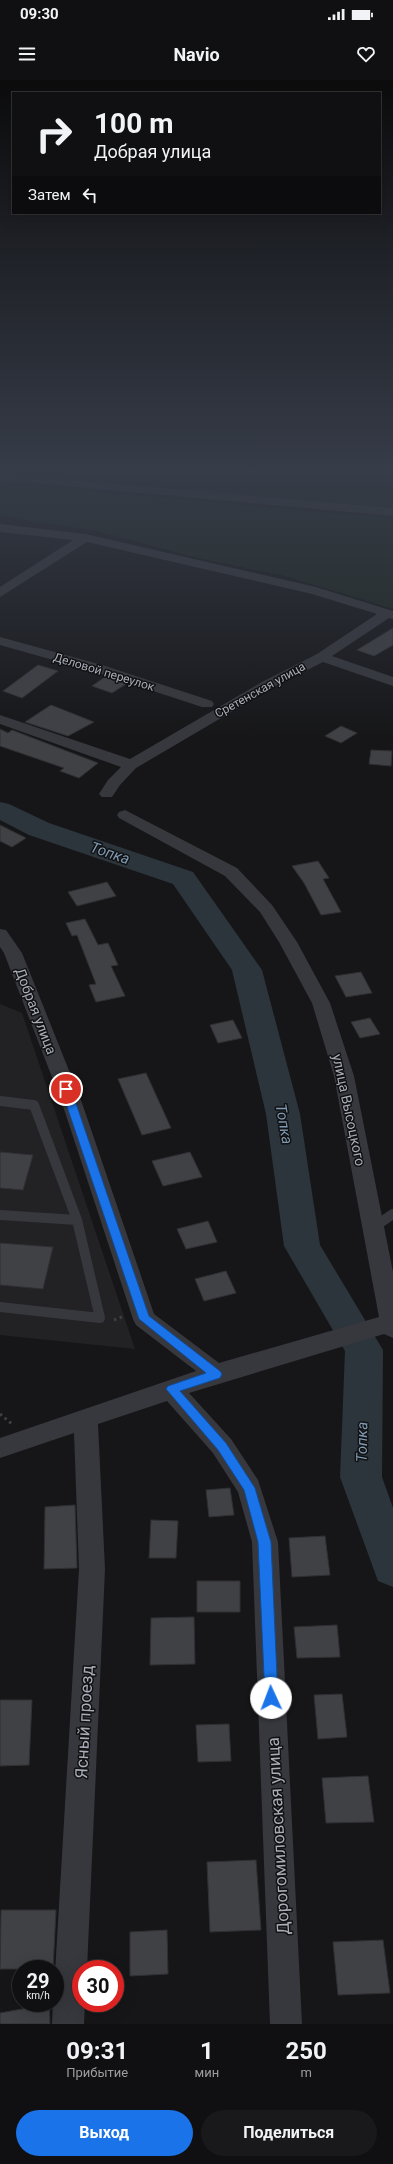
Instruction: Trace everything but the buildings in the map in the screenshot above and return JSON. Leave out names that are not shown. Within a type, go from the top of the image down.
[{"type":"street","points":[[0,593],[51,560]]},
{"type":"street","points":[[180,560],[316,591],[390,614]]},
{"type":"street","name":"Сретенская улица","points":[[107,794],[113,783],[131,765],[267,685],[322,657],[390,614]]},
{"type":"street","name":"Деловой переулок","points":[[0,641],[97,668],[207,704]]},
{"type":"street","points":[[322,657],[393,682]]},
{"type":"street","points":[[0,719],[131,765]]},
{"type":"street","name":"улица Высоцкого","points":[[125,815],[231,872],[266,909],[288,942],[321,1003],[344,1076],[392,1326]]},
{"type":"street","name":"Добрая улица","points":[[0,934],[13,953],[72,1103],[144,1319],[216,1374]]},
{"type":"street","points":[[0,1448],[86,1420],[216,1374],[392,1326]]},
{"type":"street","name":"Дорогомиловская улица","points":[[180,1386],[249,1488],[264,1542],[286,2024]]},
{"type":"street","name":"Ясный проезд","points":[[68,2024],[92,1569],[86,1420]]},
{"type":"lane","points":[[0,1101],[34,1104],[77,1220],[100,1318],[0,1307]]},
{"type":"lane","points":[[373,1228],[393,1214]]},
{"type":"lane","points":[[0,1215],[77,1220]]},
{"type":"path","points":[[100,1318],[112,1320],[142,1312]]},
{"type":"shaded area","points":[[206,560],[393,560],[393,609],[285,576]]},
{"type":"shaded area","points":[[0,1004],[22,1013],[135,1349],[0,1335]]},
{"type":"waterway","name":"Топка","points":[[0,810],[39,829],[183,878],[247,970],[283,1114],[302,1246],[364,1350],[361,1477],[393,1567]]},
{"type":"route","points":[[66,1089],[144,1319],[216,1374],[172,1389],[222,1446],[249,1488],[264,1542],[271,1698]]}]
